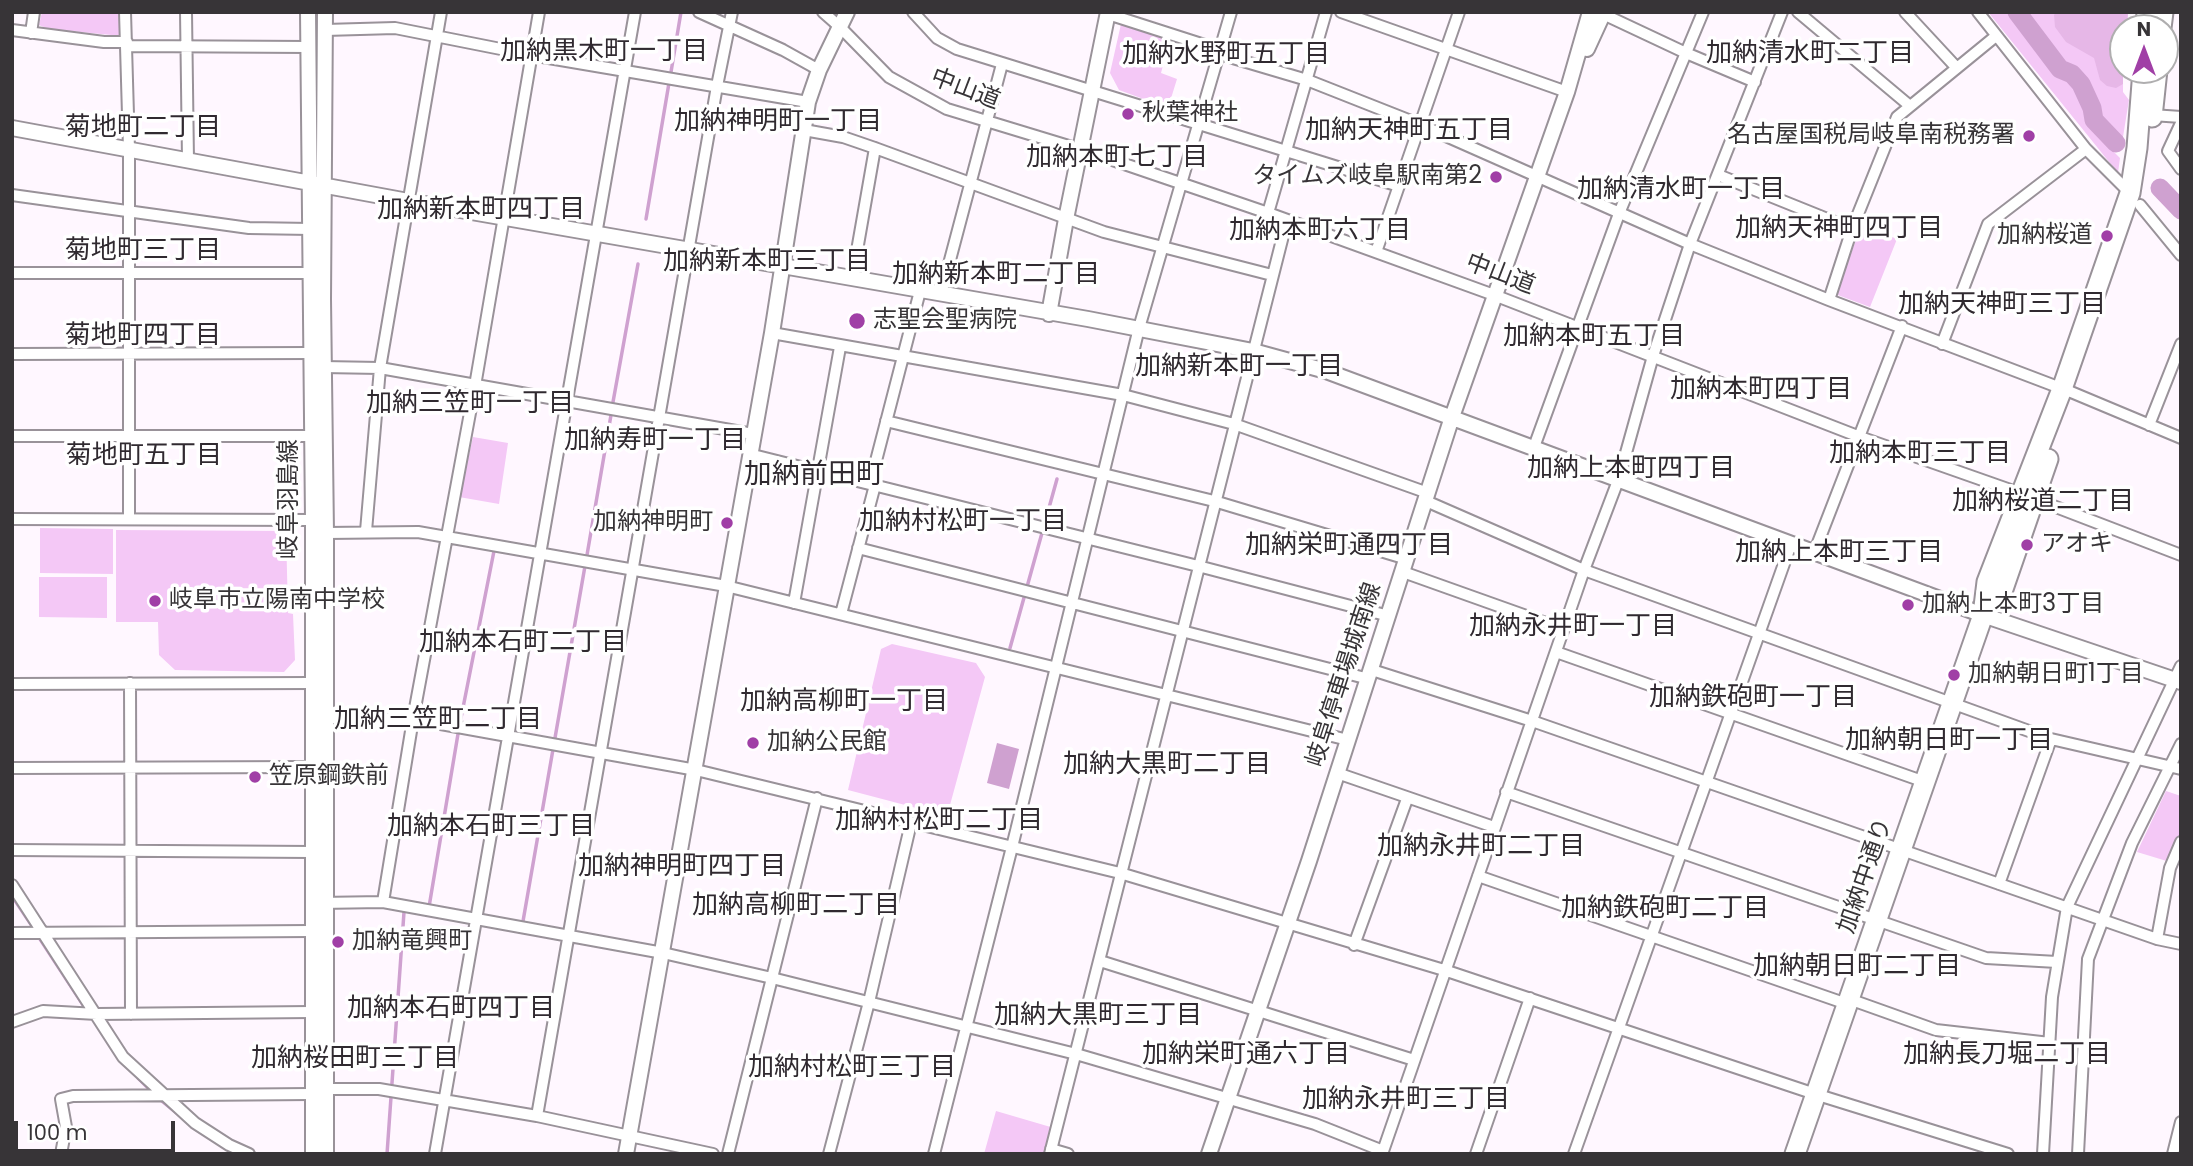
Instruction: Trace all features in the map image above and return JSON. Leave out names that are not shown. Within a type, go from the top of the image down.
[{"type":"highway","name":"加納中通り","points":[[1795,1154],[1983,615],[2003,589],[2028,496],[2135,199],[2142,84]]},
{"type":"highway","name":"加納中通り","points":[[2135,199],[2144,187],[2155,84]]},
{"type":"street","points":[[31,33],[34,12]]},
{"type":"street","points":[[125,12],[130,212],[130,519]]},
{"type":"street","points":[[186,12],[188,160]]},
{"type":"street","name":"岐阜羽島線","points":[[308,12],[317,184],[326,533],[326,718],[320,903],[326,1154]]},
{"type":"street","name":"岐阜羽島線","points":[[313,1154],[311,932],[320,903],[312,852],[311,229],[317,184],[325,12]]},
{"type":"street","points":[[366,531],[380,368],[441,12]]},
{"type":"street","points":[[383,902],[539,12]]},
{"type":"street","points":[[435,1154],[635,12]]},
{"type":"street","points":[[699,12],[819,70]]},
{"type":"street","points":[[537,1116],[732,12]]},
{"type":"street","name":"中山道","points":[[823,12],[888,77],[947,109],[1182,182],[1376,252],[1860,437],[2028,496],[2181,555]]},
{"type":"street","points":[[626,1154],[772,333],[808,102],[819,70],[847,12]]},
{"type":"street","points":[[913,12],[924,18],[947,44],[1002,64],[1399,187]]},
{"type":"street","points":[[934,1154],[1139,328],[1231,12]]},
{"type":"street","points":[[1268,213],[1326,12]]},
{"type":"street","points":[[1341,12],[1567,92]]},
{"type":"street","points":[[1376,252],[1460,12]]},
{"type":"street","points":[[1534,447],[1620,211],[1703,12]]},
{"type":"street","points":[[320,903],[383,902],[663,953],[772,978],[1076,1054],[1315,1124],[1383,1152],[1563,629],[1619,478],[1653,356],[1690,244],[1782,12]]},
{"type":"street","points":[[1798,12],[1910,106]]},
{"type":"street","points":[[1905,12],[1956,67]]},
{"type":"street","points":[[1978,12],[2087,149],[2135,199],[2181,255]]},
{"type":"street","points":[[1049,313],[1108,13],[1226,55],[1307,80],[1421,125],[1538,174],[1690,244],[2181,438]]},
{"type":"street","points":[[1599,13],[1755,82]]},
{"type":"street","name":"岐阜停車場城南線","points":[[1209,1154],[1259,1012],[1452,417],[1567,92],[1599,13]]},
{"type":"street","points":[[326,30],[395,29],[808,102]]},
{"type":"street","points":[[12,30],[104,43],[309,47]]},
{"type":"street","points":[[1829,300],[1852,229],[1897,117],[1996,36]]},
{"type":"street","points":[[941,294],[1002,64]]},
{"type":"street","points":[[2152,116],[2181,117]]},
{"type":"street","points":[[2181,123],[2168,151],[2181,169]]},
{"type":"street","points":[[12,128],[408,201],[1139,328],[1252,351],[1326,371],[1983,615],[2177,681]]},
{"type":"street","points":[[804,130],[843,137],[876,148],[1104,232],[1272,275]]},
{"type":"street","points":[[852,279],[876,148]]},
{"type":"street","points":[[1942,344],[1988,224],[2087,149]]},
{"type":"street","points":[[1718,175],[1852,229]]},
{"type":"street","points":[[12,195],[249,228],[311,229]]},
{"type":"street","points":[[1068,1154],[1051,1151],[1287,220]]},
{"type":"street","points":[[12,273],[312,273]]},
{"type":"street","points":[[841,614],[886,421],[920,291]]},
{"type":"street","points":[[1814,553],[1902,326]]},
{"type":"street","points":[[772,333],[1123,395],[1234,424],[1427,497],[1584,570],[2051,739],[2175,768]]},
{"type":"street","points":[[2150,425],[2181,344]]},
{"type":"street","points":[[794,603],[840,347]]},
{"type":"street","points":[[12,354],[312,353]]},
{"type":"street","points":[[323,367],[380,368],[752,434]]},
{"type":"street","points":[[886,421],[1214,501],[1405,566],[1563,629]]},
{"type":"street","points":[[12,436],[312,436]]},
{"type":"street","points":[[749,454],[1389,616]]},
{"type":"street","points":[[12,519],[313,520]]},
{"type":"street","points":[[326,533],[418,532],[726,586],[1348,740]]},
{"type":"street","points":[[1574,1154],[1791,544]]},
{"type":"street","points":[[858,548],[1182,631],[1370,675],[1532,721],[2157,939],[2181,944]]},
{"type":"street","points":[[1556,652],[1925,782]]},
{"type":"street","points":[[2043,1154],[2057,962],[2067,907],[2136,758],[2177,681],[2181,666]]},
{"type":"street","points":[[130,683],[131,1014]]},
{"type":"street","points":[[12,684],[313,683]]},
{"type":"street","points":[[326,718],[413,719],[696,770],[1120,873],[1444,970],[1815,1094],[2008,1154]]},
{"type":"street","points":[[1999,884],[2051,739]]},
{"type":"street","points":[[2078,1154],[2088,959],[2132,844],[2175,768],[2181,744]]},
{"type":"street","points":[[12,768],[312,767]]},
{"type":"street","points":[[1337,773],[1494,827]]},
{"type":"street","points":[[1506,792],[1986,958],[2057,962]]},
{"type":"street","points":[[728,1154],[817,798]]},
{"type":"street","points":[[1354,944],[1407,799]]},
{"type":"street","points":[[829,1154],[869,1002],[911,823]]},
{"type":"street","points":[[2157,939],[2181,842]]},
{"type":"street","points":[[12,850],[312,852]]},
{"type":"street","points":[[1478,876],[1936,1030],[2050,1044]]},
{"type":"street","points":[[12,885],[123,1057],[195,1123],[228,1149],[249,1154]]},
{"type":"street","points":[[12,933],[311,932]]},
{"type":"street","points":[[1100,961],[1414,1060]]},
{"type":"street","points":[[1476,1154],[1530,998]]},
{"type":"street","points":[[12,1022],[43,1011],[97,1014],[312,1012]]},
{"type":"street","points":[[326,1089],[379,1089],[537,1116],[713,1154]]},
{"type":"street","points":[[61,1154],[66,1127],[61,1100],[73,1096],[311,1094]]},
{"type":"street","points":[[2173,1154],[2181,1122]]},
{"type":"shaded area","points":[[42,12],[120,12],[122,36],[48,29],[39,25]]},
{"type":"shaded area","points":[[1988,12],[2128,12],[2109,14],[2109,84],[2123,84],[2123,92],[2129,100],[2123,137],[2111,149],[2120,158],[2118,173]]},
{"type":"shaded area","points":[[2056,12],[2128,12],[2109,14],[2109,84],[2123,84],[2116,88],[2107,86],[2100,80],[2094,58],[2066,42],[2055,27]]},
{"type":"shaded area","points":[[1121,24],[1170,39],[1161,73],[1177,79],[1168,108],[1119,90],[1110,73]]},
{"type":"shaded area","points":[[1862,225],[1897,239],[1870,307],[1835,294]]},
{"type":"shaded area","points":[[473,437],[508,443],[499,504],[459,497]]},
{"type":"shaded area","points":[[40,528],[113,529],[113,574],[40,573]]},
{"type":"shaded area","points":[[116,530],[286,531],[288,613],[293,614],[295,660],[284,672],[175,670],[159,655],[158,622],[116,622]]},
{"type":"shaded area","points":[[39,577],[107,577],[107,618],[39,617]]},
{"type":"shaded area","points":[[892,644],[976,663],[985,677],[947,816],[848,790],[881,649]]},
{"type":"shaded area","points":[[997,743],[1019,749],[1009,789],[987,783]]},
{"type":"shaded area","points":[[2166,791],[2181,796],[2181,834],[2170,862],[2137,852]]},
{"type":"shaded area","points":[[996,1111],[1054,1128],[1047,1154],[984,1154]]},
{"type":"waterway","points":[[671,72],[681,12]]},
{"type":"waterway","points":[[2017,12],[2060,69],[2072,74],[2081,84],[2092,108],[2094,120],[2116,143]]},
{"type":"waterway","points":[[646,219],[669,83]]},
{"type":"waterway","points":[[2160,188],[2181,210]]},
{"type":"waterway","points":[[613,402],[638,264]]},
{"type":"waterway","points":[[587,555],[611,415]]},
{"type":"waterway","points":[[1010,648],[1057,479]]},
{"type":"waterway","points":[[429,907],[459,728],[494,551]]},
{"type":"waterway","points":[[522,927],[585,566]]},
{"type":"waterway","points":[[12,896],[34,929]]},
{"type":"waterway","points":[[387,1154],[404,912]]},
{"type":"waterway","points":[[38,936],[87,1011]]},
{"type":"waterway","points":[[138,1078],[153,1093]]},
{"type":"waterway","points":[[158,1098],[179,1115]]},
{"type":"place","name":"秋葉神社","points":[[1128,114]]},
{"type":"place","name":"名古屋国税局岐阜南税務署","points":[[2029,136]]},
{"type":"place","name":"タイムズ岐阜駅南第2","points":[[1496,177]]},
{"type":"place","name":"加納桜道","points":[[2107,236]]},
{"type":"place","name":"志聖会聖病院","points":[[857,321]]},
{"type":"place","name":"加納神明町","points":[[727,523]]},
{"type":"place","name":"アオキ","points":[[2027,545]]},
{"type":"place","name":"岐阜市立陽南中学校","points":[[155,601]]},
{"type":"place","name":"加納上本町3丁目","points":[[1908,605]]},
{"type":"place","name":"加納朝日町1丁目","points":[[1954,675]]},
{"type":"place","name":"加納公民館","points":[[753,743]]},
{"type":"place","name":"笠原鋼鉄前","points":[[255,777]]},
{"type":"place","name":"加納竜興町","points":[[338,942]]},
{"type":"district","name":"加納黒木町一丁目","points":[[604,52]]},
{"type":"district","name":"加納清水町二丁目","points":[[1810,54]]},
{"type":"district","name":"加納水野町五丁目","points":[[1226,55]]},
{"type":"district","name":"加納神明町一丁目","points":[[778,122]]},
{"type":"district","name":"菊地町二丁目","points":[[143,128]]},
{"type":"district","name":"加納天神町五丁目","points":[[1409,131]]},
{"type":"district","name":"加納本町七丁目","points":[[1117,158]]},
{"type":"district","name":"加納清水町一丁目","points":[[1681,190]]},
{"type":"district","name":"加納新本町四丁目","points":[[481,210]]},
{"type":"district","name":"加納天神町四丁目","points":[[1839,229]]},
{"type":"district","name":"加納本町六丁目","points":[[1320,231]]},
{"type":"district","name":"菊地町三丁目","points":[[143,251]]},
{"type":"district","name":"加納新本町三丁目","points":[[767,262]]},
{"type":"district","name":"加納新本町二丁目","points":[[996,275]]},
{"type":"district","name":"加納天神町三丁目","points":[[2002,305]]},
{"type":"district","name":"菊地町四丁目","points":[[143,336]]},
{"type":"district","name":"加納本町五丁目","points":[[1594,337]]},
{"type":"district","name":"加納新本町一丁目","points":[[1239,367]]},
{"type":"district","name":"加納本町四丁目","points":[[1761,390]]},
{"type":"district","name":"加納三笠町一丁目","points":[[470,404]]},
{"type":"district","name":"加納寿町一丁目","points":[[655,441]]},
{"type":"district","name":"加納本町三丁目","points":[[1920,454]]},
{"type":"district","name":"菊地町五丁目","points":[[144,456]]},
{"type":"district","name":"加納上本町四丁目","points":[[1631,469]]},
{"type":"district","name":"加納前田町","points":[[814,476]]},
{"type":"district","name":"加納桜道二丁目","points":[[2043,502]]},
{"type":"district","name":"加納村松町一丁目","points":[[963,522]]},
{"type":"district","name":"加納栄町通四丁目","points":[[1349,546]]},
{"type":"district","name":"加納上本町三丁目","points":[[1839,553]]},
{"type":"district","name":"加納永井町一丁目","points":[[1573,627]]},
{"type":"district","name":"加納本石町二丁目","points":[[523,643]]},
{"type":"district","name":"加納鉄砲町一丁目","points":[[1753,698]]},
{"type":"district","name":"加納高柳町一丁目","points":[[844,702]]},
{"type":"district","name":"加納三笠町二丁目","points":[[438,720]]},
{"type":"district","name":"加納朝日町一丁目","points":[[1949,741]]},
{"type":"district","name":"加納大黒町二丁目","points":[[1167,765]]},
{"type":"district","name":"加納村松町二丁目","points":[[939,821]]},
{"type":"district","name":"加納本石町三丁目","points":[[491,827]]},
{"type":"district","name":"加納永井町二丁目","points":[[1481,847]]},
{"type":"district","name":"加納神明町四丁目","points":[[682,867]]},
{"type":"district","name":"加納高柳町二丁目","points":[[796,906]]},
{"type":"district","name":"加納鉄砲町二丁目","points":[[1665,909]]},
{"type":"district","name":"加納朝日町二丁目","points":[[1857,967]]},
{"type":"district","name":"加納本石町四丁目","points":[[451,1009]]},
{"type":"district","name":"加納大黒町三丁目","points":[[1098,1016]]},
{"type":"district","name":"加納栄町通六丁目","points":[[1246,1055]]},
{"type":"district","name":"加納長刀堀二丁目","points":[[2007,1055]]},
{"type":"district","name":"加納桜田町三丁目","points":[[355,1059]]},
{"type":"district","name":"加納村松町三丁目","points":[[852,1068]]},
{"type":"district","name":"加納永井町三丁目","points":[[1406,1100]]}]
